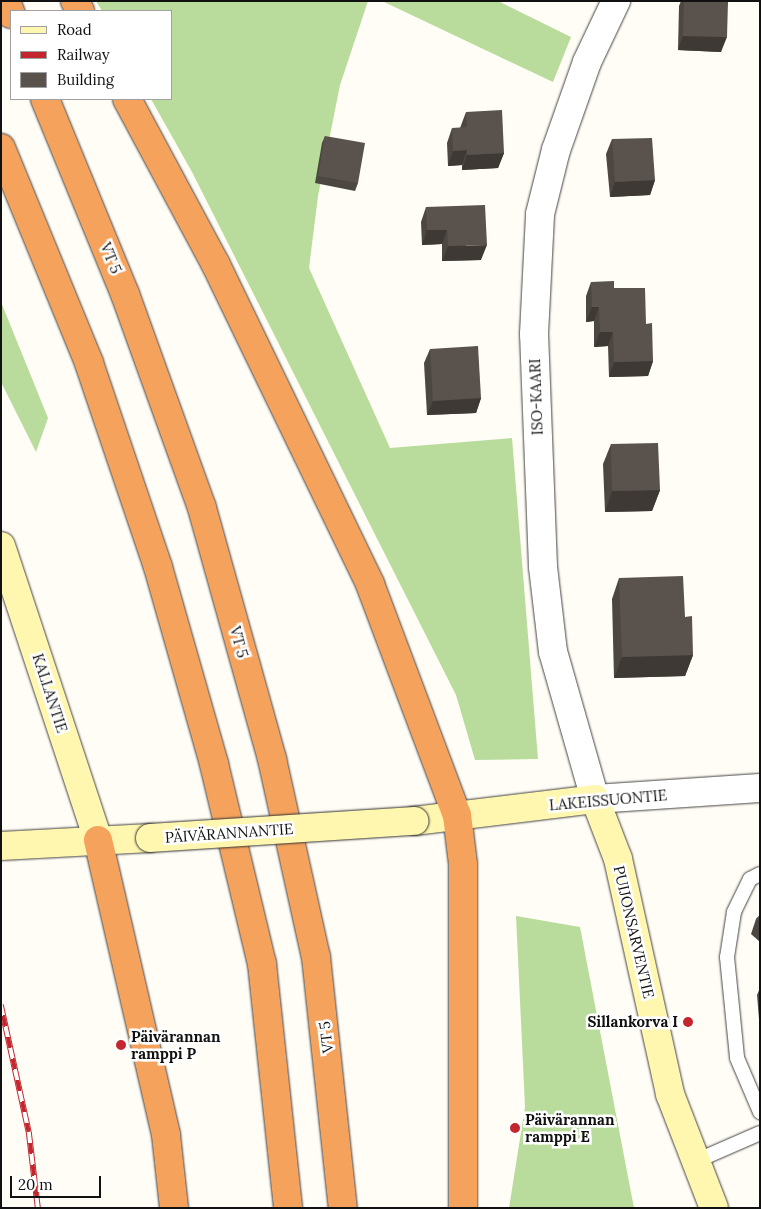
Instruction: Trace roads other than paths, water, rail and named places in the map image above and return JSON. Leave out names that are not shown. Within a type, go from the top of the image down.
[{"type":"highway","name":"VT 5","points":[[46,100],[126,294],[202,508],[272,759],[316,957],[343,1208]]},
{"type":"highway","points":[[128,100],[216,265],[370,584],[457,815],[463,864],[463,1208]]},
{"type":"highway","points":[[1,148],[89,363],[158,567],[214,764],[262,964],[288,1208]]},
{"type":"highway","points":[[98,840],[166,1135],[174,1208]]},
{"type":"main road","name":"KALLANTIE","points":[[1,546],[98,840]]},
{"type":"main road","name":"LAKEISSUONTIE","points":[[457,815],[595,799]]},
{"type":"main road","name":"PUIJONSARVENTIE","points":[[595,799],[618,859],[670,1094],[714,1208]]},
{"type":"main road","name":"PÄIVÄRANNANTIE","points":[[1,846],[414,821],[457,815]]},
{"type":"street","name":"ISO-KAARI","points":[[595,799],[553,652],[543,566],[534,334],[540,214],[587,62],[616,1]]},
{"type":"street","name":"LAKEISSUONTIE","points":[[595,799],[760,788]]},
{"type":"lane","points":[[760,874],[750,879],[734,912],[727,957],[737,1058],[760,1112]]},
{"type":"lane","points":[[696,1161],[760,1133]]},
{"type":"railway","points":[[1,1005],[29,1132],[38,1208]]},
{"type":"place","name":"Sillankorva I","points":[[688,1022]]},
{"type":"place","name":"Päivärannan ramppi P","points":[[121,1045]]},
{"type":"place","name":"Päivärannan ramppi E","points":[[515,1128]]}]
